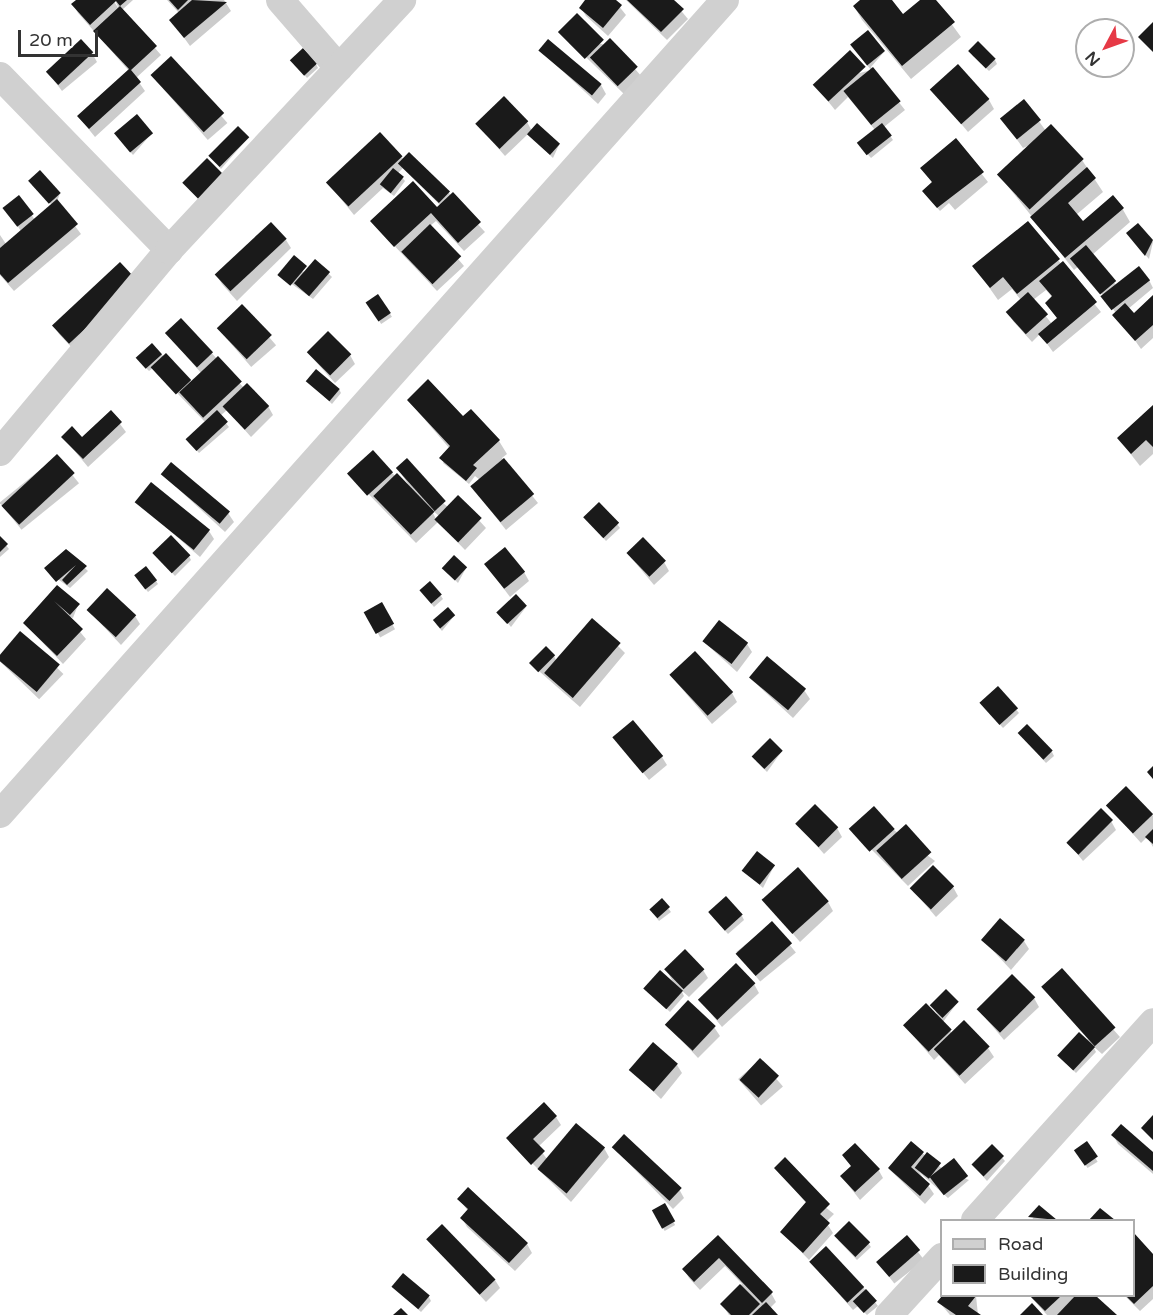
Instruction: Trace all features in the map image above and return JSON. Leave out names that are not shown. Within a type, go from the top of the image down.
[{"type":"street","points":[[280,0],[339,68]]},
{"type":"street","points":[[0,452],[169,250],[402,0]]},
{"type":"street","points":[[0,814],[725,0]]},
{"type":"street","points":[[0,76],[169,250]]},
{"type":"street","points":[[977,1219],[1153,1022]]},
{"type":"street","points":[[890,1315],[940,1259]]},
{"type":"building","points":[[76,0],[127,0],[120,6],[116,1],[90,25],[71,4]]},
{"type":"building","points":[[169,0],[188,0],[178,10]]},
{"type":"building","points":[[192,0],[227,2],[184,38],[169,20]]},
{"type":"building","points":[[585,0],[616,0],[622,5],[603,28],[579,8]]},
{"type":"building","points":[[627,0],[674,0],[684,9],[661,32]]},
{"type":"building","points":[[860,0],[892,0],[903,14],[920,0],[936,0],[955,22],[902,66],[853,6]]},
{"type":"building","points":[[120,6],[157,46],[131,70],[141,82],[89,129],[77,116],[129,69],[93,31]]},
{"type":"building","points":[[577,13],[604,40],[585,59],[558,32]]},
{"type":"building","points":[[1153,22],[1153,52],[1138,37]]},
{"type":"building","points":[[868,30],[885,51],[867,65],[850,44]]},
{"type":"building","points":[[610,38],[638,67],[618,86],[590,57]]},
{"type":"building","points":[[81,39],[93,52],[58,85],[46,72]]},
{"type":"building","points":[[548,39],[602,84],[592,95],[538,50]]},
{"type":"building","points":[[978,41],[996,59],[986,69],[968,51]]},
{"type":"building","points":[[303,48],[317,63],[304,76],[290,60]]},
{"type":"building","points":[[850,50],[866,67],[828,102],[813,85]]},
{"type":"building","points":[[171,56],[224,113],[204,132],[151,75]]},
{"type":"building","points":[[958,64],[989,99],[961,124],[930,89]]},
{"type":"building","points":[[873,67],[901,101],[871,125],[843,91]]},
{"type":"building","points":[[504,96],[528,121],[500,149],[475,124]]},
{"type":"building","points":[[1024,99],[1041,120],[1017,139],[1000,119]]},
{"type":"building","points":[[137,114],[153,133],[130,152],[114,133]]},
{"type":"building","points":[[537,123],[560,144],[550,155],[527,134]]},
{"type":"building","points":[[882,123],[892,136],[867,155],[857,143]]},
{"type":"building","points":[[1051,124],[1084,159],[1030,210],[997,174]]},
{"type":"building","points":[[238,126],[249,137],[220,167],[208,156]]},
{"type":"building","points":[[380,132],[403,156],[348,207],[326,182]]},
{"type":"building","points":[[956,138],[984,172],[937,208],[922,191],[932,182],[920,168]]},
{"type":"building","points":[[409,152],[450,192],[439,203],[398,164]]},
{"type":"building","points":[[207,158],[225,176],[200,200],[182,183]]},
{"type":"building","points":[[1087,167],[1096,178],[1068,203],[1083,221],[1113,195],[1124,208],[1065,258],[1030,217]]},
{"type":"building","points":[[393,168],[404,177],[391,193],[380,184]]},
{"type":"building","points":[[40,170],[61,193],[49,204],[28,181]]},
{"type":"building","points":[[413,181],[437,207],[453,192],[481,222],[458,243],[431,213],[394,247],[370,221]]},
{"type":"building","points":[[19,195],[34,214],[17,227],[2,208]]},
{"type":"building","points":[[57,199],[78,224],[8,283],[0,274],[0,248]]},
{"type":"building","points":[[1028,221],[1060,259],[1017,294],[1003,277],[990,288],[972,266]]},
{"type":"building","points":[[271,222],[287,239],[230,291],[215,275]]},
{"type":"building","points":[[1138,223],[1153,240],[1145,256],[1126,233]]},
{"type":"building","points":[[430,224],[461,256],[432,284],[401,252]]},
{"type":"building","points":[[1086,245],[1116,281],[1100,295],[1070,258]]},
{"type":"building","points":[[294,255],[307,266],[290,286],[277,275]]},
{"type":"building","points":[[315,259],[330,272],[309,296],[294,283]]},
{"type":"building","points":[[1063,261],[1097,302],[1047,344],[1038,334],[1057,318],[1045,303],[1052,296],[1039,281]]},
{"type":"building","points":[[120,262],[137,280],[69,344],[52,325]]},
{"type":"building","points":[[1139,266],[1150,280],[1111,310],[1100,296]]},
{"type":"building","points":[[1028,292],[1048,314],[1026,334],[1006,312]]},
{"type":"building","points":[[378,294],[391,313],[378,321],[366,302]]},
{"type":"building","points":[[1153,295],[1153,325],[1135,341],[1112,315],[1125,303],[1134,313]]},
{"type":"building","points":[[242,304],[272,335],[247,359],[217,328]]},
{"type":"building","points":[[181,318],[213,352],[197,367],[165,333]]},
{"type":"building","points":[[328,331],[351,354],[330,376],[307,352]]},
{"type":"building","points":[[152,343],[162,354],[146,369],[136,358]]},
{"type":"building","points":[[166,353],[191,380],[176,394],[151,367]]},
{"type":"building","points":[[218,356],[242,382],[203,418],[179,392]]},
{"type":"building","points":[[316,369],[340,389],[329,401],[306,381]]},
{"type":"building","points":[[428,379],[463,416],[471,409],[500,440],[473,465],[477,468],[466,481],[439,458],[450,446],[407,400]]},
{"type":"building","points":[[247,383],[269,406],[245,430],[223,407]]},
{"type":"building","points":[[1153,405],[1153,447],[1146,440],[1131,454],[1117,438]]},
{"type":"building","points":[[111,410],[122,422],[83,459],[61,437],[72,426],[82,437]]},
{"type":"building","points":[[217,410],[228,422],[196,451],[186,439]]},
{"type":"building","points":[[373,450],[393,472],[367,496],[347,473]]},
{"type":"building","points":[[57,454],[75,473],[19,525],[1,506]]},
{"type":"building","points":[[407,458],[446,501],[435,511],[396,468]]},
{"type":"building","points":[[504,458],[534,494],[501,522],[470,486]]},
{"type":"building","points":[[171,462],[230,511],[220,524],[161,474]]},
{"type":"building","points":[[397,473],[435,512],[411,535],[373,496]]},
{"type":"building","points":[[151,482],[210,530],[194,550],[135,502]]},
{"type":"building","points":[[458,495],[482,518],[458,542],[434,519]]},
{"type":"building","points":[[599,502],[619,523],[603,538],[583,517]]},
{"type":"building","points":[[171,535],[190,555],[172,573],[152,553]]},
{"type":"building","points":[[0,536],[8,544],[0,552]]},
{"type":"building","points":[[643,537],[666,561],[649,577],[626,553]]},
{"type":"building","points":[[505,547],[525,572],[504,589],[484,564]]},
{"type":"building","points":[[66,549],[87,566],[67,585],[62,580],[76,565],[56,582],[44,568]]},
{"type":"building","points":[[454,555],[467,567],[455,580],[442,568]]},
{"type":"building","points":[[146,566],[157,580],[145,589],[134,575]]},
{"type":"building","points":[[430,581],[442,595],[431,604],[419,590]]},
{"type":"building","points":[[57,585],[80,604],[70,615],[54,601],[83,629],[57,656],[23,623]]},
{"type":"building","points":[[107,588],[136,615],[116,637],[87,610]]},
{"type":"building","points":[[516,594],[527,606],[507,624],[496,612]]},
{"type":"building","points":[[382,602],[394,624],[376,634],[364,612]]},
{"type":"building","points":[[448,607],[455,615],[440,628],[433,620]]},
{"type":"building","points":[[592,618],[621,643],[573,698],[544,673]]},
{"type":"building","points":[[719,620],[748,643],[732,664],[702,641]]},
{"type":"building","points":[[20,631],[60,664],[37,692],[0,661],[0,655]]},
{"type":"building","points":[[546,646],[555,655],[538,672],[529,663]]},
{"type":"building","points":[[695,651],[733,692],[708,716],[669,675]]},
{"type":"building","points":[[767,656],[806,689],[788,710],[749,677]]},
{"type":"building","points":[[998,686],[1018,708],[999,725],[979,703]]},
{"type":"building","points":[[633,720],[663,756],[643,773],[612,737]]},
{"type":"building","points":[[1027,724],[1053,751],[1043,760],[1018,733]]},
{"type":"building","points":[[770,738],[783,751],[764,769],[752,756]]},
{"type":"building","points":[[1153,766],[1153,779],[1147,772]]},
{"type":"building","points":[[1126,786],[1153,814],[1133,834],[1106,805]]},
{"type":"building","points":[[815,804],[838,827],[819,847],[795,824]]},
{"type":"building","points":[[874,806],[895,829],[869,852],[849,829]]},
{"type":"building","points":[[1101,808],[1113,820],[1078,855],[1066,843]]},
{"type":"building","points":[[906,824],[931,852],[902,879],[876,851]]},
{"type":"building","points":[[1153,829],[1153,844],[1145,837]]},
{"type":"building","points":[[757,851],[775,865],[760,885],[742,871]]},
{"type":"building","points":[[933,865],[954,886],[931,910],[910,888]]},
{"type":"building","points":[[798,867],[829,901],[792,934],[762,900]]},
{"type":"building","points":[[726,896],[743,915],[725,931],[708,912]]},
{"type":"building","points":[[662,898],[670,907],[657,918],[649,909]]},
{"type":"building","points":[[1000,918],[1025,940],[1006,962],[981,940]]},
{"type":"building","points":[[772,921],[792,943],[756,976],[736,954]]},
{"type":"building","points":[[685,949],[704,969],[684,989],[664,969]]},
{"type":"building","points":[[736,963],[755,983],[717,1020],[698,1000]]},
{"type":"building","points":[[1062,968],[1116,1027],[1095,1046],[1041,987]]},
{"type":"building","points":[[660,970],[683,991],[666,1009],[643,989]]},
{"type":"building","points":[[1012,974],[1035,997],[1000,1033],[977,1009]]},
{"type":"building","points":[[946,989],[959,1002],[942,1018],[930,1005]]},
{"type":"building","points":[[688,1000],[716,1026],[693,1051],[665,1025]]},
{"type":"building","points":[[926,1003],[952,1030],[929,1052],[903,1025]]},
{"type":"building","points":[[964,1020],[990,1047],[959,1076],[934,1049]]},
{"type":"building","points":[[1079,1032],[1095,1047],[1073,1070],[1057,1055]]},
{"type":"building","points":[[653,1042],[678,1064],[654,1092],[629,1070]]},
{"type":"building","points":[[760,1058],[779,1076],[759,1098],[740,1080]]},
{"type":"building","points":[[544,1102],[557,1116],[533,1139],[545,1151],[531,1165],[506,1138]]},
{"type":"building","points":[[1153,1115],[1153,1140],[1141,1128]]},
{"type":"building","points":[[576,1123],[605,1147],[567,1193],[537,1169]]},
{"type":"building","points":[[1121,1124],[1153,1152],[1153,1171],[1111,1135]]},
{"type":"building","points":[[624,1134],[682,1188],[670,1201],[612,1147]]},
{"type":"building","points":[[911,1141],[924,1152],[911,1167],[930,1184],[920,1196],[888,1168]]},
{"type":"building","points":[[1087,1141],[1098,1157],[1085,1166],[1074,1150]]},
{"type":"building","points":[[855,1143],[880,1169],[855,1192],[840,1176],[851,1166],[842,1155]]},
{"type":"building","points":[[992,1144],[1004,1156],[984,1177],[971,1165]]},
{"type":"building","points":[[927,1152],[941,1163],[929,1179],[915,1168]]},
{"type":"building","points":[[785,1157],[830,1204],[820,1214],[830,1223],[803,1253],[780,1232],[806,1202],[774,1168]]},
{"type":"building","points":[[954,1158],[968,1176],[944,1195],[930,1177]]},
{"type":"building","points":[[468,1187],[528,1243],[509,1263],[460,1218],[468,1209],[457,1199]]},
{"type":"building","points":[[665,1203],[675,1221],[662,1229],[652,1210]]},
{"type":"building","points":[[1039,1205],[1056,1219],[1047,1219],[1028,1217]]},
{"type":"building","points":[[1100,1208],[1114,1219],[1090,1219]]},
{"type":"building","points":[[849,1221],[870,1242],[855,1257],[834,1236]]},
{"type":"building","points":[[442,1224],[495,1279],[480,1295],[426,1239]]},
{"type":"building","points":[[1135,1234],[1153,1254],[1153,1286],[1134,1304],[1127,1297],[1135,1297]]},
{"type":"building","points":[[718,1235],[773,1292],[762,1303],[719,1258],[694,1282],[682,1269]]},
{"type":"building","points":[[907,1235],[920,1250],[889,1277],[876,1262]]},
{"type":"building","points":[[826,1246],[864,1287],[847,1303],[809,1262]]},
{"type":"building","points":[[403,1273],[430,1295],[418,1309],[391,1287]]},
{"type":"building","points":[[740,1284],[760,1304],[749,1315],[731,1315],[720,1304]]},
{"type":"building","points":[[866,1289],[877,1301],[864,1313],[853,1301]]},
{"type":"building","points":[[941,1297],[975,1297],[968,1306],[981,1315],[956,1315],[937,1302]]},
{"type":"building","points":[[1031,1297],[1060,1297],[1045,1311]]},
{"type":"building","points":[[1074,1297],[1097,1297],[1117,1315],[1057,1315]]},
{"type":"building","points":[[766,1302],[778,1315],[752,1315]]},
{"type":"building","points":[[1032,1303],[1043,1315],[1020,1315]]},
{"type":"building","points":[[401,1308],[408,1315],[393,1315]]}]
